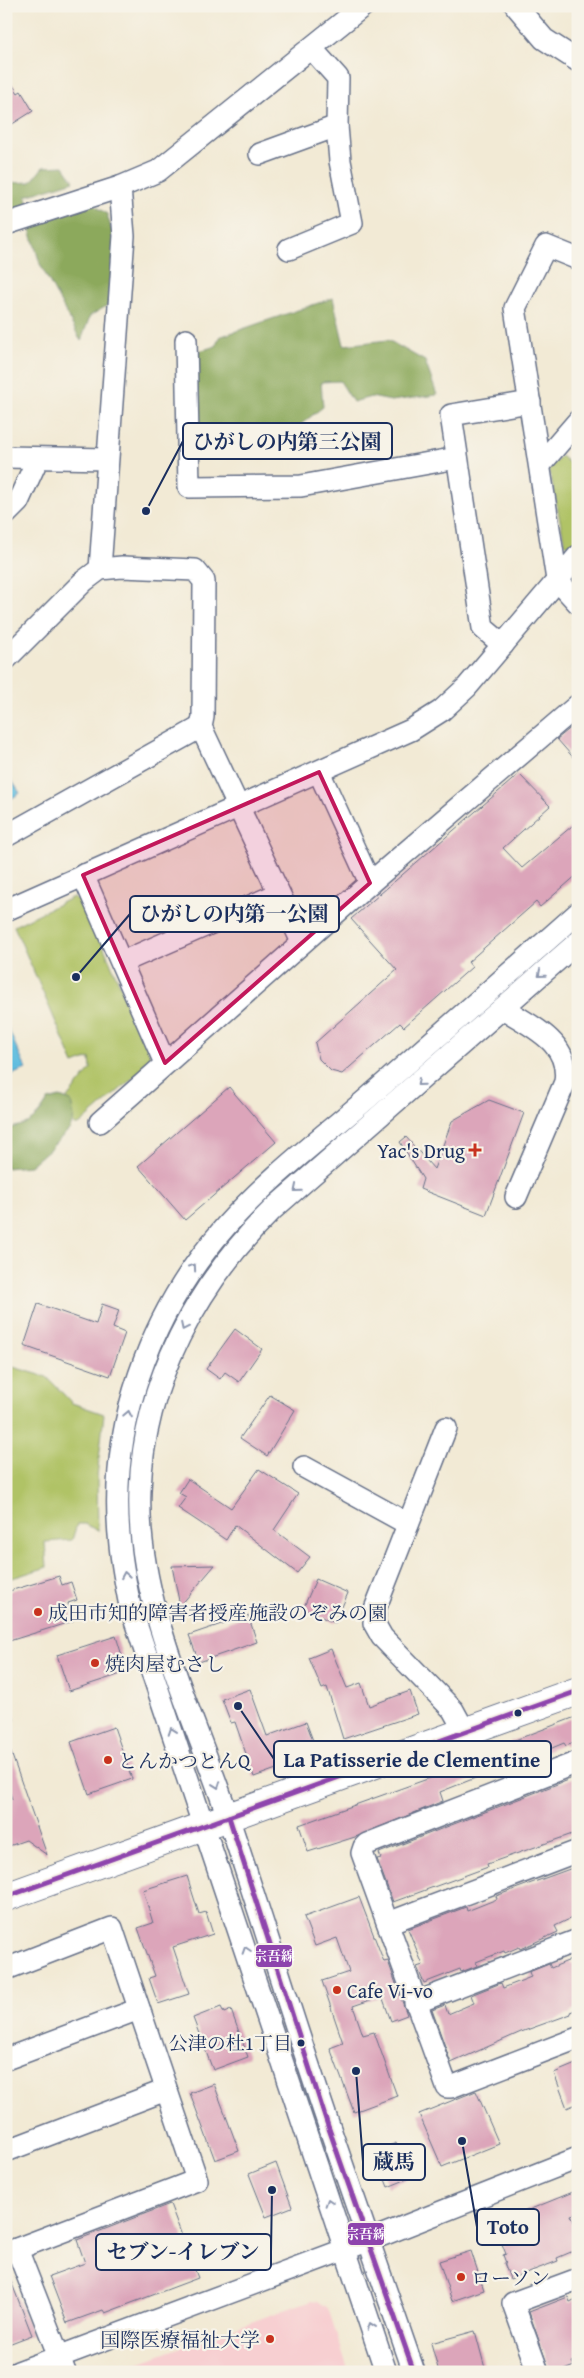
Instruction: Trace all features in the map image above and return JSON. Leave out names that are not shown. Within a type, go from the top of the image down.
[{"type":"highway","points":[[6,1897],[578,1690]]},
{"type":"street","points":[[516,6],[544,39],[578,61]]},
{"type":"street","points":[[6,224],[120,187],[158,171],[312,49],[352,10]]},
{"type":"street","points":[[289,249],[352,223],[340,161],[337,126],[338,78],[312,49]]},
{"type":"street","points":[[260,154],[337,126]]},
{"type":"street","points":[[100,569],[106,459],[124,236],[120,187]]},
{"type":"street","points":[[578,259],[546,246],[515,308],[557,580],[578,603]]},
{"type":"street","points":[[186,340],[189,487],[301,486],[457,458]]},
{"type":"street","points":[[503,645],[483,628],[451,415],[530,402]]},
{"type":"street","points":[[540,465],[578,421]]},
{"type":"street","points":[[6,457],[106,459]]},
{"type":"street","points":[[6,514],[18,502],[38,458]]},
{"type":"street","points":[[6,910],[319,772],[427,721],[455,700],[578,556]]},
{"type":"street","points":[[6,659],[84,581],[100,569],[122,567],[195,570],[204,581],[203,717],[201,727],[302,942]]},
{"type":"street","points":[[100,1122],[302,942],[578,705]]},
{"type":"street","points":[[6,836],[201,727]]},
{"type":"street","points":[[319,772],[370,883]]},
{"type":"street","points":[[84,875],[165,1063]]},
{"type":"street","points":[[122,962],[278,894]]},
{"type":"street","points":[[414,2372],[370,2240],[217,1822],[130,1606],[120,1544],[118,1512],[121,1460],[131,1398],[140,1368],[153,1336],[183,1281],[203,1252],[243,1208],[578,913]]},
{"type":"street","points":[[386,2372],[345,2249],[162,1633],[143,1549],[140,1492],[142,1464],[154,1399],[189,1317],[222,1266],[248,1234],[578,942]]},
{"type":"street","points":[[503,1008],[556,1045],[565,1058],[566,1065],[565,1082],[516,1197]]},
{"type":"street","points":[[446,1428],[375,1609],[374,1623],[382,1637],[453,1710],[465,1732]]},
{"type":"street","points":[[304,1467],[408,1524]]},
{"type":"street","points":[[578,1762],[367,1844],[362,1853],[447,2087],[578,2038]]},
{"type":"street","points":[[388,1923],[578,1851]]},
{"type":"street","points":[[6,1969],[112,1928],[197,2180],[12,2251],[62,2364]]},
{"type":"street","points":[[416,2003],[578,1940]]},
{"type":"street","points":[[6,2059],[139,2008]]},
{"type":"street","points":[[6,2151],[166,2090]]},
{"type":"street","points":[[18,2372],[62,2364],[345,2249],[578,2158]]},
{"type":"street","points":[[538,2372],[513,2303],[578,2279]]},
{"type":"highlighted area","points":[[319,772],[370,883],[165,1063],[83,875]]},
{"type":"shaded area","name":"国際医療福祉大学","points":[[312,2300],[318,2301],[328,2308],[349,2372],[113,2372]]},
{"type":"green space","points":[[64,166],[74,181],[26,196],[29,210],[6,217],[8,183],[31,182],[43,167]]},
{"type":"green space","points":[[93,204],[107,214],[115,241],[108,305],[90,316],[81,341],[40,264],[30,229],[33,225]]},
{"type":"green space","points":[[333,298],[344,345],[388,340],[425,361],[437,395],[391,401],[371,397],[353,402],[340,381],[321,382],[323,407],[295,429],[278,435],[195,435],[196,352],[216,346],[219,337]]},
{"type":"green space","points":[[561,456],[578,471],[578,541],[574,545],[565,544],[549,469]]},
{"type":"green space","points":[[73,897],[85,904],[150,1054],[147,1066],[79,1125],[74,1125],[67,1098],[91,1069],[90,1058],[74,1064],[14,926]]},
{"type":"green space","points":[[60,1097],[71,1101],[74,1117],[70,1129],[30,1166],[6,1168],[6,1128],[26,1123],[36,1117],[48,1100]]},
{"type":"green space","points":[[6,1365],[47,1377],[72,1403],[104,1414],[97,1477],[98,1531],[85,1524],[77,1524],[72,1540],[45,1542],[47,1567],[6,1580]]},
{"type":"green space","points":[[6,1694],[15,1720],[6,1722]]},
{"type":"water","points":[[6,772],[20,793],[6,802]]},
{"type":"water","points":[[6,1024],[26,1069],[6,1077]]},
{"type":"building","points":[[6,75],[18,93],[21,91],[33,111],[6,128]]},
{"type":"building","points":[[578,722],[578,763],[557,739]]},
{"type":"building","points":[[519,774],[550,806],[503,848],[522,868],[578,821],[578,874],[540,907],[536,902],[468,962],[472,967],[404,1027],[400,1023],[342,1074],[331,1071],[319,1059],[315,1043],[397,970],[351,919]]},
{"type":"building","points":[[229,1087],[276,1142],[185,1220],[138,1166]]},
{"type":"building","points":[[489,1100],[524,1113],[486,1215],[420,1189],[423,1179],[400,1142],[406,1137],[434,1169],[452,1121]]},
{"type":"building","points":[[38,1304],[96,1324],[102,1304],[119,1310],[113,1328],[125,1333],[110,1376],[24,1346]]},
{"type":"building","points":[[235,1329],[262,1349],[239,1382],[225,1372],[220,1379],[206,1369]]},
{"type":"building","points":[[270,1395],[295,1410],[267,1456],[240,1438]]},
{"type":"building","points":[[259,1469],[298,1494],[274,1530],[310,1557],[297,1573],[235,1525],[226,1540],[178,1508],[186,1497],[179,1493],[188,1479],[231,1508]]},
{"type":"building","points":[[215,1565],[180,1606],[172,1566]]},
{"type":"building","name":"成田市知的障害者授産施設のぞみの園","points":[[59,1576],[62,1585],[71,1582],[77,1600],[68,1603],[73,1621],[6,1642],[6,1592]]},
{"type":"building","points":[[316,1579],[348,1593],[335,1623],[303,1609]]},
{"type":"building","points":[[248,1615],[257,1642],[199,1662],[189,1635]]},
{"type":"building","points":[[116,1636],[127,1672],[69,1691],[57,1655]]},
{"type":"building","points":[[331,1649],[347,1688],[361,1683],[369,1706],[410,1691],[418,1714],[343,1739],[327,1687],[322,1689],[309,1658]]},
{"type":"building","points":[[250,1689],[267,1736],[306,1722],[318,1754],[254,1777],[235,1722],[231,1723],[222,1699]]},
{"type":"building","points":[[578,1716],[578,1741],[566,1746],[564,1743],[533,1756],[536,1761],[521,1767],[518,1761],[440,1792],[443,1801],[358,1836],[308,1852],[299,1825],[447,1772],[447,1770],[511,1744],[510,1742]]},
{"type":"building","points":[[114,1727],[132,1779],[89,1794],[71,1742]]},
{"type":"building","points":[[6,1744],[8,1744],[47,1855],[26,1840],[6,1847],[6,1801],[12,1799],[6,1782]]},
{"type":"building","points":[[578,1776],[578,1832],[487,1864],[488,1867],[393,1902],[377,1859],[381,1858],[379,1853]]},
{"type":"building","points":[[578,1866],[578,1915],[555,1926],[558,1932],[520,1949],[519,1947],[505,1953],[504,1951],[476,1962],[477,1966],[461,1972],[460,1969],[424,1983],[417,1967],[423,1965],[408,1929],[466,1907],[467,1911],[497,1899],[496,1896]]},
{"type":"building","points":[[187,1876],[199,1914],[206,1912],[213,1934],[173,1947],[189,1994],[158,2004],[149,1978],[155,1976],[138,1928],[153,1923],[143,1890]]},
{"type":"building","points":[[359,1897],[384,1962],[388,1961],[407,2015],[391,2021],[382,1996],[353,2006],[363,2035],[374,2032],[397,2096],[354,2112],[330,2048],[343,2043],[322,1981],[349,1972],[337,1938],[315,1946],[304,1917]]},
{"type":"building","points":[[570,1960],[571,1964],[578,1961],[578,2009],[570,2012],[571,2014],[521,2032],[451,2063],[432,2010],[445,2005],[448,2014],[474,2003],[471,1995],[501,1983],[503,1988],[531,1977],[529,1972],[549,1964],[551,1968]]},
{"type":"building","points":[[221,2007],[224,2013],[231,2010],[248,2057],[213,2070],[193,2018]]},
{"type":"building","points":[[578,2063],[578,2103],[567,2108],[554,2073]]},
{"type":"building","points":[[214,2084],[239,2151],[215,2160],[190,2093]]},
{"type":"building","points":[[476,2091],[499,2144],[442,2167],[419,2114]]},
{"type":"building","points":[[396,2143],[410,2178],[388,2187],[374,2152]]},
{"type":"building","points":[[276,2163],[292,2207],[266,2217],[249,2174]]},
{"type":"building","points":[[578,2190],[578,2213],[571,2215],[578,2231],[578,2249],[557,2258],[558,2261],[510,2279],[504,2263],[506,2263],[503,2255],[506,2254],[496,2229],[523,2218],[521,2213]]},
{"type":"building","points":[[170,2204],[198,2278],[105,2313],[103,2310],[67,2323],[49,2276],[85,2263],[77,2240]]},
{"type":"building","points":[[471,2251],[484,2290],[452,2301],[439,2261]]},
{"type":"building","points":[[6,2272],[32,2335],[6,2345]]},
{"type":"building","points":[[568,2297],[570,2302],[578,2298],[578,2360],[572,2362],[574,2366],[559,2372],[550,2372],[529,2312]]},
{"type":"building","points":[[475,2331],[486,2372],[439,2372],[431,2343]]},
{"type":"transit line","name":"宗吾線","points":[[6,1897],[578,1691]]},
{"type":"transit line","name":"宗吾線","points":[[229,1817],[328,2126],[414,2372]]},
{"type":"place","name":"ひがしの内第三公園","points":[[146,511]]},
{"type":"place","name":"ひがしの内第一公園","points":[[76,977]]},
{"type":"place","name":"Yac's Drug","points":[[475,1150]]},
{"type":"place","name":"成田市知的障害者授産施設のぞみの園","points":[[38,1612]]},
{"type":"place","name":"焼肉屋むさし","points":[[95,1663]]},
{"type":"place","name":"La Patisserie de Clementine","points":[[238,1706]]},
{"type":"place","name":"とんかつとんQ","points":[[108,1760]]},
{"type":"place","name":"Cafe Vi-vo","points":[[337,1990]]},
{"type":"place","name":"公津の杜1丁目","points":[[301,2043]]},
{"type":"place","name":"蔵馬","points":[[356,2071]]},
{"type":"place","name":"Toto","points":[[462,2141]]},
{"type":"place","name":"セブン-イレブン","points":[[272,2190]]},
{"type":"place","name":"ローソン","points":[[461,2277]]},
{"type":"place","name":"国際医療福祉大学","points":[[270,2339]]}]
